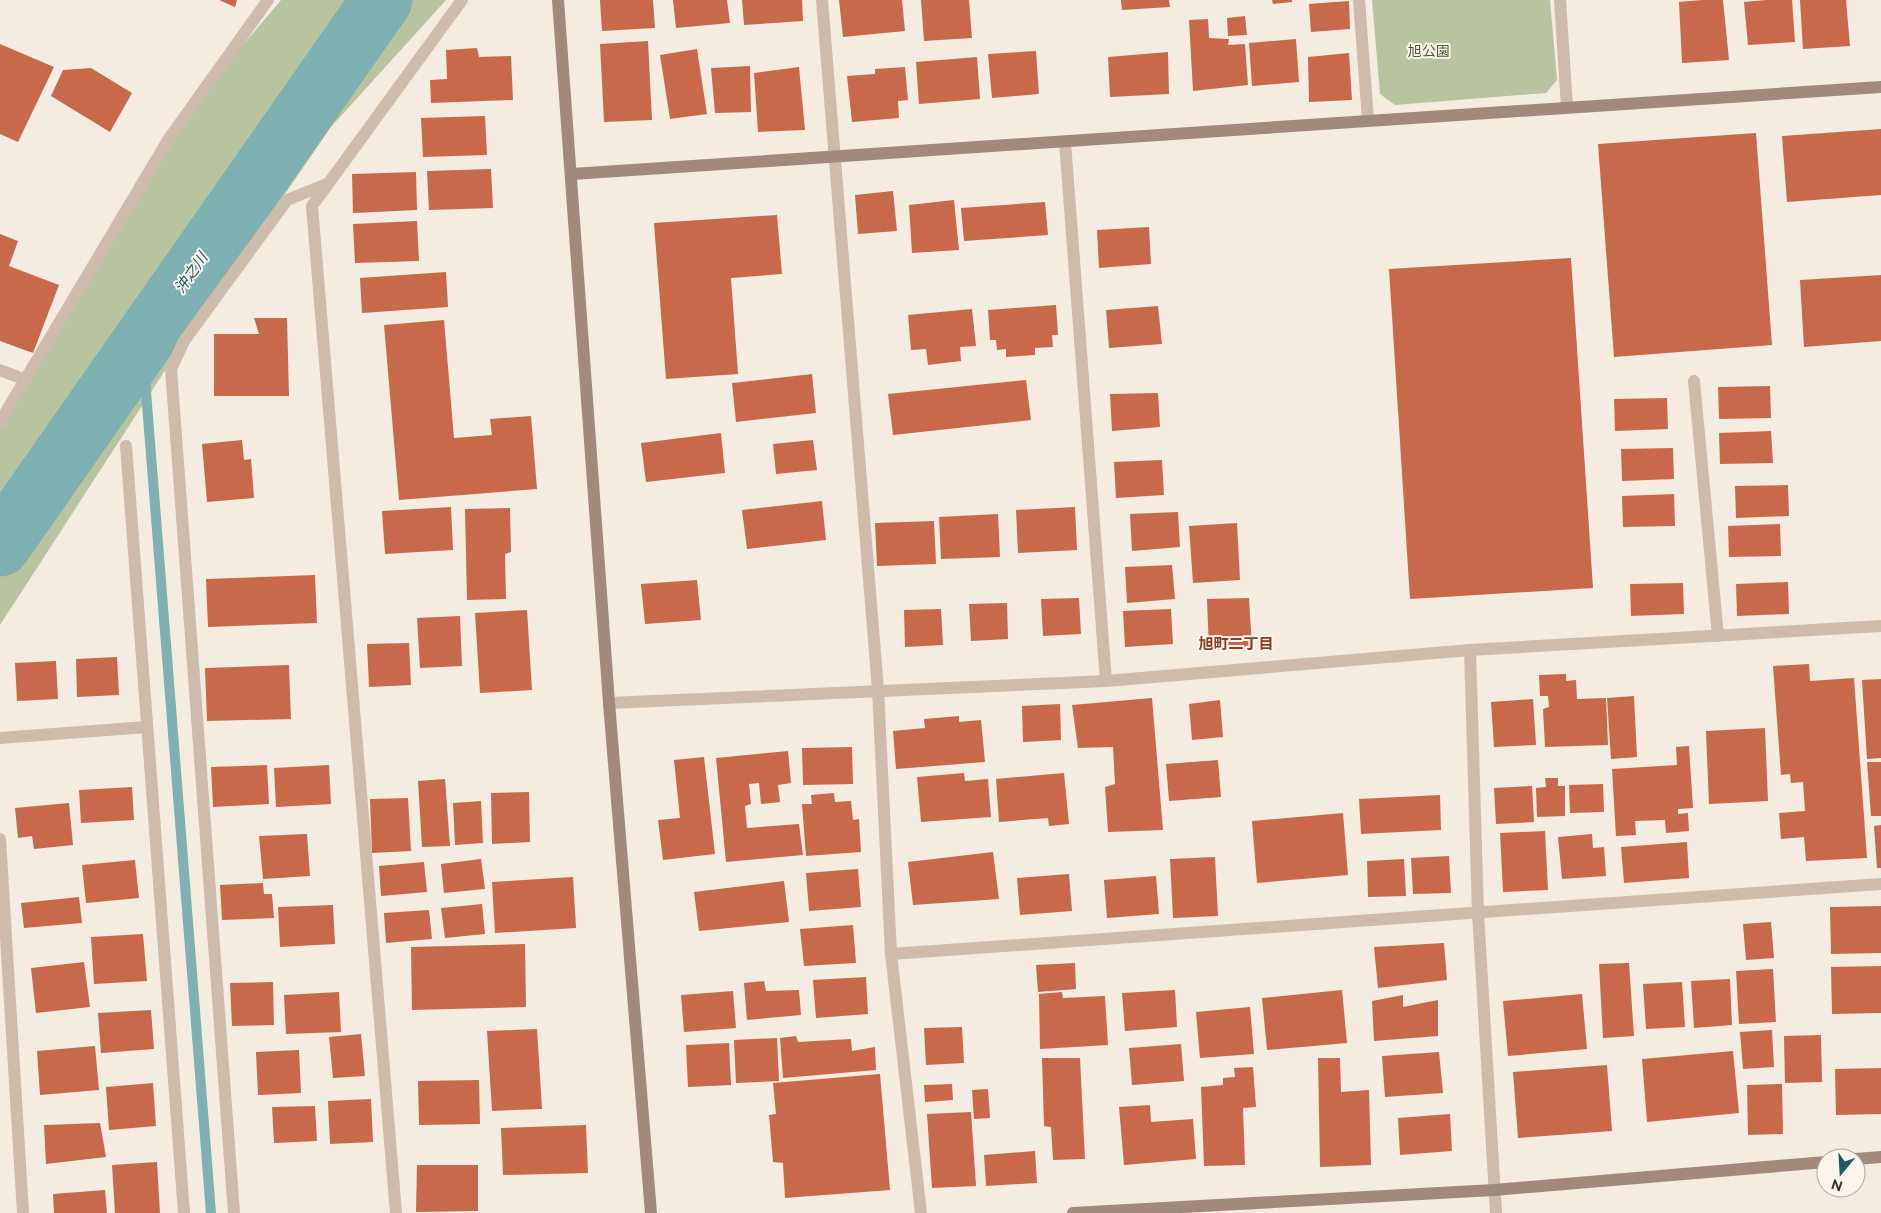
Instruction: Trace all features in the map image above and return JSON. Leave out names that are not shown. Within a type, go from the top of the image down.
[{"type":"street","points":[[0,422],[168,140],[268,0]]},
{"type":"street","points":[[396,1213],[312,206],[462,0]]},
{"type":"street","points":[[558,0],[609,703],[651,1213]]},
{"type":"street","points":[[822,0],[878,690],[891,954],[921,1213]]},
{"type":"street","points":[[1359,0],[1368,120]]},
{"type":"street","points":[[1560,0],[1567,107]]},
{"type":"street","points":[[572,174],[1881,87]]},
{"type":"street","points":[[1065,142],[1106,681]]},
{"type":"street","points":[[234,1213],[171,369],[184,340],[287,200],[328,183]]},
{"type":"street","points":[[0,370],[26,380]]},
{"type":"street","points":[[1694,381],[1718,636]]},
{"type":"street","points":[[126,446],[184,1213]]},
{"type":"street","points":[[609,703],[1106,681],[1470,650],[1881,626]]},
{"type":"street","points":[[1470,650],[1478,913],[1496,1213]]},
{"type":"street","points":[[0,738],[147,727]]},
{"type":"street","points":[[0,839],[23,1213]]},
{"type":"street","points":[[891,954],[1881,884]]},
{"type":"street","points":[[1866,1159],[1881,1157]]},
{"type":"street","points":[[1073,1213],[1494,1190],[1816,1163]]},
{"type":"green space","points":[[281,0],[446,0],[331,127],[184,341],[0,625],[0,421],[198,98]]},
{"type":"green space","name":"旭公園","points":[[1372,0],[1550,0],[1557,80],[1546,93],[1395,105],[1380,94]]},
{"type":"building","points":[[219,0],[237,0],[235,7]]},
{"type":"building","points":[[600,0],[653,0],[655,28],[602,31]]},
{"type":"building","points":[[673,0],[727,0],[730,23],[676,28]]},
{"type":"building","points":[[742,0],[802,0],[803,21],[744,25]]},
{"type":"building","points":[[839,0],[902,0],[905,31],[843,37]]},
{"type":"building","points":[[921,0],[969,0],[972,38],[924,41]]},
{"type":"building","points":[[1121,0],[1169,0],[1170,7],[1122,10]]},
{"type":"building","points":[[1272,0],[1292,0],[1292,2],[1273,4]]},
{"type":"building","points":[[1723,0],[1729,60],[1682,63],[1679,2]]},
{"type":"building","points":[[1792,0],[1795,42],[1748,45],[1744,2]]},
{"type":"building","points":[[1800,0],[1846,0],[1850,46],[1803,49]]},
{"type":"building","points":[[1349,1],[1350,29],[1311,32],[1309,4]]},
{"type":"building","points":[[1245,16],[1247,35],[1228,36],[1227,18]]},
{"type":"building","points":[[1208,19],[1209,38],[1229,39],[1228,45],[1245,44],[1248,85],[1193,91],[1189,20]]},
{"type":"building","points":[[1296,39],[1299,82],[1252,86],[1249,43]]},
{"type":"building","points":[[648,41],[652,120],[604,122],[600,44]]},
{"type":"building","points":[[0,44],[54,67],[18,142],[0,134]]},
{"type":"building","points":[[477,48],[479,57],[511,56],[513,100],[431,103],[430,80],[447,79],[446,50]]},
{"type":"building","points":[[697,49],[707,114],[670,119],[660,55]]},
{"type":"building","points":[[1036,51],[1039,94],[992,98],[988,54]]},
{"type":"building","points":[[1168,52],[1169,94],[1110,97],[1108,57]]},
{"type":"building","points":[[1349,53],[1352,100],[1309,102],[1308,57]]},
{"type":"building","points":[[977,57],[980,99],[919,104],[916,62]]},
{"type":"building","points":[[750,66],[751,112],[715,113],[711,68]]},
{"type":"building","points":[[799,67],[805,130],[758,132],[754,73]]},
{"type":"building","points":[[905,67],[908,100],[898,101],[899,118],[852,122],[847,76],[875,74],[875,69]]},
{"type":"building","points":[[91,68],[132,93],[110,132],[51,96],[63,70]]},
{"type":"building","points":[[485,116],[487,155],[423,157],[421,118]]},
{"type":"building","points":[[1881,129],[1881,195],[1787,202],[1782,136]]},
{"type":"building","points":[[1756,133],[1772,345],[1614,357],[1598,144]]},
{"type":"building","points":[[491,169],[493,208],[429,210],[427,171]]},
{"type":"building","points":[[416,172],[417,210],[353,213],[352,174]]},
{"type":"building","points":[[893,191],[897,231],[858,234],[855,195]]},
{"type":"building","points":[[954,200],[959,250],[912,253],[909,205]]},
{"type":"building","points":[[1045,202],[1048,235],[964,241],[961,208]]},
{"type":"building","points":[[777,215],[782,274],[731,278],[738,374],[666,379],[654,223]]},
{"type":"building","points":[[417,221],[419,261],[355,263],[353,224]]},
{"type":"building","points":[[1149,227],[1151,264],[1099,268],[1097,230]]},
{"type":"building","points":[[0,234],[18,241],[9,266],[59,285],[33,353],[0,341]]},
{"type":"building","points":[[1571,258],[1593,588],[1410,599],[1389,269]]},
{"type":"building","points":[[446,272],[448,307],[362,313],[360,278]]},
{"type":"building","points":[[1881,275],[1881,341],[1804,347],[1800,280]]},
{"type":"building","points":[[1056,305],[1058,335],[1052,335],[1053,347],[1035,348],[1035,355],[1006,357],[1006,349],[997,350],[996,340],[990,340],[988,310]]},
{"type":"building","points":[[1158,306],[1162,344],[1109,348],[1106,310]]},
{"type":"building","points":[[972,309],[976,346],[960,347],[961,361],[928,365],[926,349],[911,350],[908,315]]},
{"type":"building","points":[[254,318],[287,318],[289,396],[214,396],[214,334],[259,334]]},
{"type":"building","points":[[444,320],[454,438],[492,435],[490,419],[531,416],[537,489],[399,500],[384,325]]},
{"type":"building","points":[[812,374],[816,413],[736,422],[732,383]]},
{"type":"building","points":[[1026,380],[1031,420],[893,435],[888,394]]},
{"type":"building","points":[[1770,386],[1771,418],[1719,419],[1718,387]]},
{"type":"building","points":[[1158,393],[1160,427],[1112,431],[1110,394]]},
{"type":"building","points":[[1667,398],[1668,429],[1615,431],[1614,399]]},
{"type":"building","points":[[1771,431],[1773,463],[1720,464],[1719,433]]},
{"type":"building","points":[[721,433],[725,473],[646,482],[641,443]]},
{"type":"building","points":[[242,440],[244,460],[251,459],[254,498],[207,502],[202,444]]},
{"type":"building","points":[[813,440],[817,470],[776,474],[773,444]]},
{"type":"building","points":[[1673,448],[1674,479],[1622,481],[1621,449]]},
{"type":"building","points":[[1162,460],[1164,495],[1116,498],[1114,462]]},
{"type":"building","points":[[1788,485],[1789,516],[1736,518],[1735,486]]},
{"type":"building","points":[[1674,494],[1675,526],[1623,527],[1622,496]]},
{"type":"building","points":[[822,501],[826,540],[747,549],[742,510]]},
{"type":"building","points":[[451,507],[453,550],[385,554],[382,511]]},
{"type":"building","points":[[1075,507],[1077,550],[1018,553],[1016,510]]},
{"type":"building","points":[[510,508],[511,552],[505,554],[506,599],[467,600],[465,509]]},
{"type":"building","points":[[1178,512],[1180,547],[1132,551],[1130,514]]},
{"type":"building","points":[[998,514],[1000,557],[941,559],[939,517]]},
{"type":"building","points":[[934,521],[936,564],[877,566],[875,523]]},
{"type":"building","points":[[1237,523],[1240,580],[1193,583],[1189,526]]},
{"type":"building","points":[[1780,524],[1781,556],[1729,557],[1728,526]]},
{"type":"building","points":[[1172,565],[1175,599],[1127,603],[1125,567]]},
{"type":"building","points":[[315,575],[317,623],[208,627],[206,579]]},
{"type":"building","points":[[697,580],[701,620],[645,624],[641,584]]},
{"type":"building","points":[[1788,582],[1789,614],[1737,616],[1736,584]]},
{"type":"building","points":[[1683,583],[1684,614],[1631,616],[1630,584]]},
{"type":"building","points":[[1079,598],[1081,634],[1043,636],[1041,599]]},
{"type":"building","points":[[1249,598],[1252,648],[1209,650],[1207,599]]},
{"type":"building","points":[[1007,603],[1008,639],[971,641],[969,604]]},
{"type":"building","points":[[941,609],[943,645],[905,647],[904,610]]},
{"type":"building","points":[[1171,609],[1173,644],[1125,647],[1123,611]]},
{"type":"building","points":[[527,610],[532,690],[480,693],[475,613]]},
{"type":"building","points":[[460,616],[462,666],[420,668],[417,618]]},
{"type":"building","points":[[409,643],[411,685],[369,687],[367,644]]},
{"type":"building","points":[[117,657],[119,695],[77,697],[76,659]]},
{"type":"building","points":[[56,661],[58,699],[17,701],[15,663]]},
{"type":"building","points":[[1809,664],[1810,681],[1854,678],[1867,858],[1806,861],[1804,837],[1781,839],[1779,813],[1805,811],[1803,782],[1791,783],[1790,774],[1781,775],[1773,666]]},
{"type":"building","points":[[289,665],[291,719],[207,721],[205,668]]},
{"type":"building","points":[[1566,674],[1566,681],[1576,680],[1577,699],[1606,698],[1608,745],[1545,747],[1543,709],[1549,707],[1548,696],[1540,696],[1539,675]]},
{"type":"building","points":[[1881,679],[1881,758],[1867,759],[1862,680]]},
{"type":"building","points":[[1634,696],[1637,757],[1611,759],[1607,698]]},
{"type":"building","points":[[1152,698],[1163,830],[1108,832],[1105,787],[1115,784],[1113,747],[1078,748],[1072,705]]},
{"type":"building","points":[[1533,699],[1536,745],[1494,747],[1491,702]]},
{"type":"building","points":[[1220,700],[1223,737],[1192,740],[1189,704]]},
{"type":"building","points":[[1060,704],[1061,740],[1023,742],[1022,706]]},
{"type":"building","points":[[959,716],[959,722],[981,720],[985,762],[896,769],[893,731],[925,728],[924,719]]},
{"type":"building","points":[[1765,728],[1768,801],[1709,804],[1706,731]]},
{"type":"building","points":[[1689,746],[1693,808],[1678,809],[1678,814],[1688,813],[1689,831],[1666,833],[1665,820],[1635,821],[1636,835],[1616,836],[1612,769],[1677,765],[1676,747]]},
{"type":"building","points":[[852,747],[853,784],[803,785],[802,748]]},
{"type":"building","points":[[788,751],[791,783],[778,785],[780,802],[761,804],[759,783],[749,784],[751,804],[745,806],[747,828],[799,824],[803,855],[726,862],[716,758]]},
{"type":"building","points":[[704,757],[715,854],[663,860],[658,820],[680,818],[674,760]]},
{"type":"building","points":[[1218,760],[1221,797],[1169,801],[1166,764]]},
{"type":"building","points":[[1867,762],[1881,762],[1881,816],[1871,816]]},
{"type":"building","points":[[267,765],[269,804],[213,807],[211,767]]},
{"type":"building","points":[[329,765],[331,804],[276,807],[274,768]]},
{"type":"building","points":[[964,773],[965,781],[988,779],[991,817],[921,822],[917,777]]},
{"type":"building","points":[[1064,773],[1069,824],[1049,826],[1048,818],[999,822],[996,779]]},
{"type":"building","points":[[1545,778],[1558,778],[1558,786],[1565,786],[1565,816],[1537,817],[1536,788],[1546,787]]},
{"type":"building","points":[[445,779],[450,846],[422,847],[418,781]]},
{"type":"building","points":[[1603,784],[1604,812],[1570,813],[1569,785]]},
{"type":"building","points":[[1532,786],[1534,822],[1496,824],[1494,788]]},
{"type":"building","points":[[132,787],[134,820],[81,823],[79,790]]},
{"type":"building","points":[[529,792],[530,842],[492,844],[491,793]]},
{"type":"building","points":[[834,793],[835,802],[851,801],[853,820],[859,819],[861,852],[806,856],[802,804],[812,804],[811,795]]},
{"type":"building","points":[[1440,795],[1441,830],[1361,834],[1359,799]]},
{"type":"building","points":[[408,798],[411,851],[372,853],[370,799]]},
{"type":"building","points":[[481,801],[483,843],[455,845],[453,803]]},
{"type":"building","points":[[69,803],[73,845],[34,849],[32,836],[18,838],[15,808]]},
{"type":"building","points":[[1343,813],[1348,875],[1257,883],[1252,821]]},
{"type":"building","points":[[1881,825],[1881,868],[1877,868],[1874,826]]},
{"type":"building","points":[[1545,831],[1548,890],[1503,892],[1500,833]]},
{"type":"building","points":[[307,834],[310,876],[263,879],[259,836]]},
{"type":"building","points":[[1592,834],[1593,848],[1604,847],[1606,876],[1562,879],[1558,837]]},
{"type":"building","points":[[1687,842],[1689,878],[1624,883],[1621,847]]},
{"type":"building","points":[[993,852],[999,899],[913,905],[908,862]]},
{"type":"building","points":[[1449,856],[1451,893],[1413,894],[1411,858]]},
{"type":"building","points":[[1215,857],[1218,916],[1173,918],[1170,859]]},
{"type":"building","points":[[481,859],[485,889],[444,893],[441,864]]},
{"type":"building","points":[[1404,859],[1406,896],[1368,897],[1367,861]]},
{"type":"building","points":[[135,860],[139,898],[86,903],[82,865]]},
{"type":"building","points":[[424,862],[427,892],[381,896],[379,866]]},
{"type":"building","points":[[858,869],[861,907],[809,911],[806,873]]},
{"type":"building","points":[[1069,874],[1072,911],[1020,915],[1017,878]]},
{"type":"building","points":[[1156,876],[1159,914],[1107,918],[1104,880]]},
{"type":"building","points":[[573,877],[576,928],[495,933],[492,882]]},
{"type":"building","points":[[784,881],[789,922],[699,931],[694,892]]},
{"type":"building","points":[[263,883],[264,894],[272,894],[274,918],[222,920],[220,885]]},
{"type":"building","points":[[79,897],[82,923],[24,928],[21,903]]},
{"type":"building","points":[[482,904],[485,934],[445,938],[441,908]]},
{"type":"building","points":[[333,905],[335,944],[280,947],[278,907]]},
{"type":"building","points":[[1881,906],[1881,953],[1831,954],[1830,907]]},
{"type":"building","points":[[429,910],[432,939],[386,943],[384,913]]},
{"type":"building","points":[[1771,922],[1774,958],[1746,960],[1743,924]]},
{"type":"building","points":[[853,925],[856,963],[804,966],[800,929]]},
{"type":"building","points":[[143,934],[147,981],[94,984],[91,937]]},
{"type":"building","points":[[1444,943],[1447,980],[1378,988],[1374,947]]},
{"type":"building","points":[[525,944],[526,1007],[412,1010],[411,947]]},
{"type":"building","points":[[84,962],[90,1007],[36,1013],[31,968]]},
{"type":"building","points":[[1075,963],[1076,989],[1038,992],[1036,965]]},
{"type":"building","points":[[1629,963],[1634,1036],[1603,1038],[1599,964]]},
{"type":"building","points":[[1881,966],[1881,1013],[1832,1014],[1831,967]]},
{"type":"building","points":[[1773,969],[1776,1022],[1739,1024],[1736,971]]},
{"type":"building","points":[[866,977],[868,1014],[816,1018],[813,980]]},
{"type":"building","points":[[1730,979],[1732,1025],[1694,1028],[1691,981]]},
{"type":"building","points":[[764,981],[766,991],[799,990],[801,1015],[747,1020],[744,983]]},
{"type":"building","points":[[273,982],[274,1025],[232,1026],[230,983]]},
{"type":"building","points":[[1682,982],[1685,1027],[1646,1029],[1643,984]]},
{"type":"building","points":[[1175,990],[1177,1027],[1125,1031],[1122,993]]},
{"type":"building","points":[[1342,990],[1347,1043],[1267,1050],[1262,998]]},
{"type":"building","points":[[733,991],[736,1028],[684,1032],[681,995]]},
{"type":"building","points":[[339,992],[341,1032],[286,1034],[284,995]]},
{"type":"building","points":[[1062,992],[1063,998],[1105,996],[1108,1045],[1040,1049],[1039,994]]},
{"type":"building","points":[[1582,994],[1587,1049],[1508,1056],[1503,1001]]},
{"type":"building","points":[[1403,995],[1403,1007],[1438,1000],[1438,1036],[1374,1041],[1372,1001]]},
{"type":"building","points":[[1250,1007],[1254,1054],[1200,1058],[1196,1012]]},
{"type":"building","points":[[151,1010],[154,1049],[101,1053],[98,1013]]},
{"type":"building","points":[[962,1027],[964,1063],[926,1065],[924,1028]]},
{"type":"building","points":[[537,1029],[542,1109],[492,1111],[487,1031]]},
{"type":"building","points":[[1772,1030],[1774,1067],[1743,1069],[1740,1032]]},
{"type":"building","points":[[361,1034],[365,1076],[333,1078],[329,1037]]},
{"type":"building","points":[[1821,1035],[1822,1082],[1785,1083],[1784,1036]]},
{"type":"building","points":[[796,1036],[798,1042],[851,1039],[852,1051],[875,1047],[876,1070],[783,1078],[780,1038]]},
{"type":"building","points":[[777,1038],[779,1081],[736,1083],[734,1040]]},
{"type":"building","points":[[729,1043],[731,1085],[688,1087],[686,1045]]},
{"type":"building","points":[[1181,1044],[1184,1081],[1132,1085],[1129,1048]]},
{"type":"building","points":[[95,1046],[99,1090],[40,1095],[37,1051]]},
{"type":"building","points":[[299,1050],[301,1093],[258,1095],[256,1052]]},
{"type":"building","points":[[1733,1051],[1739,1113],[1647,1122],[1642,1059]]},
{"type":"building","points":[[1439,1052],[1443,1093],[1385,1097],[1382,1056]]},
{"type":"building","points":[[1042,1058],[1080,1058],[1085,1159],[1053,1160],[1051,1127],[1044,1126]]},
{"type":"building","points":[[1318,1058],[1340,1058],[1341,1092],[1369,1090],[1371,1165],[1320,1167]]},
{"type":"building","points":[[1607,1065],[1612,1131],[1518,1138],[1513,1072]]},
{"type":"building","points":[[1253,1067],[1256,1107],[1243,1108],[1245,1165],[1204,1166],[1201,1087],[1223,1085],[1223,1078],[1235,1077],[1234,1068]]},
{"type":"building","points":[[1881,1068],[1881,1114],[1836,1115],[1835,1069]]},
{"type":"building","points":[[880,1074],[890,1190],[785,1198],[783,1163],[773,1162],[769,1115],[776,1114],[773,1083]]},
{"type":"building","points":[[479,1080],[480,1124],[419,1125],[418,1081]]},
{"type":"building","points":[[153,1083],[156,1126],[109,1130],[106,1087]]},
{"type":"building","points":[[952,1084],[953,1100],[925,1102],[924,1085]]},
{"type":"building","points":[[1782,1084],[1783,1134],[1748,1135],[1747,1085]]},
{"type":"building","points":[[988,1089],[990,1118],[974,1119],[972,1090]]},
{"type":"building","points":[[371,1099],[373,1142],[330,1144],[328,1101]]},
{"type":"building","points":[[1150,1105],[1151,1122],[1193,1119],[1196,1159],[1124,1165],[1119,1107]]},
{"type":"building","points":[[315,1106],[317,1141],[274,1143],[272,1107]]},
{"type":"building","points":[[971,1112],[976,1186],[932,1188],[927,1114]]},
{"type":"building","points":[[1450,1114],[1452,1151],[1400,1155],[1398,1118]]},
{"type":"building","points":[[100,1123],[106,1157],[46,1164],[44,1125]]},
{"type":"building","points":[[586,1125],[588,1173],[503,1175],[501,1128]]},
{"type":"building","points":[[1035,1151],[1037,1183],[986,1186],[984,1155]]},
{"type":"building","points":[[157,1162],[160,1213],[115,1213],[112,1165]]},
{"type":"building","points":[[417,1165],[478,1165],[478,1211],[416,1212]]},
{"type":"building","points":[[105,1190],[107,1213],[54,1213],[53,1194]]},
{"type":"waterway","name":"沖之川","points":[[0,546],[382,0]]},
{"type":"waterway","points":[[142,341],[211,1213]]},
{"type":"district","name":"旭町二丁目","points":[[1236,644]]}]
